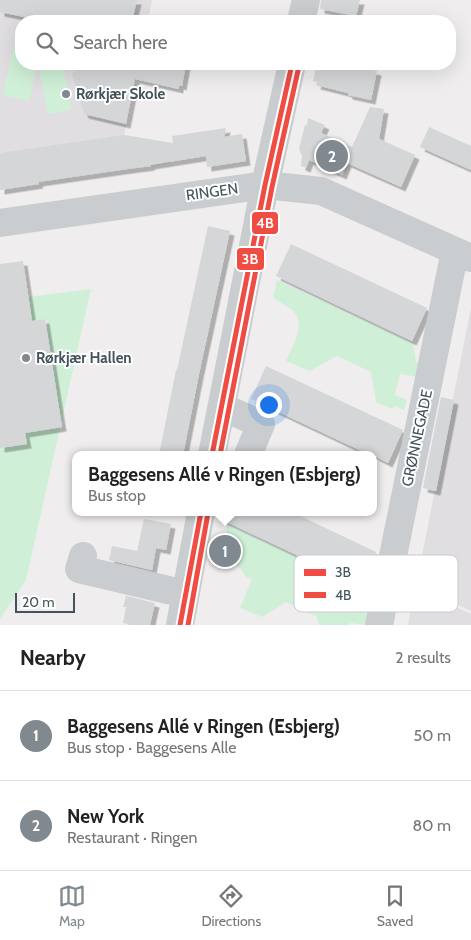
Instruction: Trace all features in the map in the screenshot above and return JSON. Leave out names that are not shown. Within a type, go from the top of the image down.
[{"type":"street","points":[[302,15],[306,0]]},
{"type":"street","points":[[213,451],[265,184],[291,70]]},
{"type":"street","name":"RINGEN","points":[[0,223],[265,184],[321,191],[463,255]]},
{"type":"street","name":"GRØNNEGADE","points":[[395,555],[463,255]]},
{"type":"street","points":[[222,407],[261,424],[250,451]]},
{"type":"street","points":[[180,625],[200,516]]},
{"type":"street","points":[[83,556],[79,569],[185,594]]},
{"type":"street","name":"GRØNNEGADE","points":[[379,625],[382,612]]},
{"type":"shaded area","name":"Rørkjær Skole","points":[[0,0],[152,0],[149,15],[15,15],[15,70],[138,70],[124,135],[168,143],[171,163],[39,182],[39,184],[0,190]]},
{"type":"shaded area","points":[[471,308],[471,611],[458,605],[458,555],[422,555]]},
{"type":"shaded area","points":[[458,608],[471,614],[471,625],[408,625],[410,612],[458,612]]},
{"type":"green space","points":[[15,40],[15,70],[36,70],[29,101],[3,95]]},
{"type":"green space","points":[[39,70],[64,70],[71,110],[48,114]]},
{"type":"green space","points":[[277,280],[413,343],[416,362],[420,364],[418,377],[400,374],[395,395],[407,400],[404,410],[395,406],[393,409],[376,402],[371,372],[337,356],[310,371],[286,361],[298,334],[299,327],[296,315],[291,309],[273,298]]},
{"type":"green space","points":[[91,289],[26,580],[0,619],[0,448],[26,444],[25,433],[57,395],[46,319],[32,321],[28,297]]},
{"type":"green space","points":[[227,525],[294,556],[294,606],[286,602],[262,617],[240,608],[252,579],[246,577],[240,568],[229,561],[233,544],[226,541]]},
{"type":"green space","points":[[307,612],[367,612],[368,614],[367,625],[350,623],[349,625],[319,625],[317,617]]},
{"type":"building","points":[[0,0],[137,0],[133,15],[15,15],[0,12]]},
{"type":"building","points":[[321,0],[360,0],[356,15],[320,9]]},
{"type":"building","points":[[76,70],[185,70],[182,86],[179,85],[179,89],[135,79],[126,124],[84,114],[72,74]]},
{"type":"building","points":[[316,70],[377,71],[371,100],[316,85],[317,82],[313,81]]},
{"type":"building","points":[[370,107],[384,109],[379,139],[415,155],[401,187],[347,163],[342,175],[309,160],[306,168],[301,166],[302,156],[299,149],[308,118],[325,125],[321,133],[352,147]]},
{"type":"building","points":[[429,127],[471,146],[471,170],[420,147]]},
{"type":"building","points":[[226,128],[224,137],[242,134],[246,161],[207,167],[206,156],[38,182],[39,184],[0,190],[0,153],[124,135],[173,143],[172,136]]},
{"type":"building","points":[[208,226],[230,231],[184,451],[160,451]]},
{"type":"building","points":[[291,244],[427,308],[412,341],[276,276]]},
{"type":"building","name":"Rørkjær Hallen","points":[[23,261],[32,321],[45,319],[62,427],[25,433],[27,444],[0,448],[0,264]]},
{"type":"building","points":[[266,366],[403,430],[388,463],[377,458],[377,451],[362,451],[251,399]]},
{"type":"building","points":[[441,397],[454,400],[436,491],[423,488]]},
{"type":"building","points":[[300,516],[376,552],[375,555],[296,555],[216,517]]},
{"type":"building","points":[[144,519],[171,524],[166,550],[156,548],[152,570],[109,560],[112,546],[137,551]]},
{"type":"building","points":[[123,595],[155,603],[150,625],[123,623],[126,607],[123,607],[126,596]]},
{"type":"transit line","name":"3B","points":[[213,451],[265,185],[291,70]]},
{"type":"transit line","name":"4B","points":[[221,451],[272,187],[298,70]]},
{"type":"transit line","name":"3B","points":[[180,625],[200,516]]},
{"type":"transit line","name":"4B","points":[[188,625],[207,516]]},
{"type":"place","name":"Rørkjær Skole","points":[[66,94]]},
{"type":"place","name":"New York","points":[[332,156]]},
{"type":"place","name":"Rørkjær Hallen","points":[[26,358]]},
{"type":"place","name":"Baggesens Allé v Ringen (Esbjerg)","points":[[225,551]]}]
